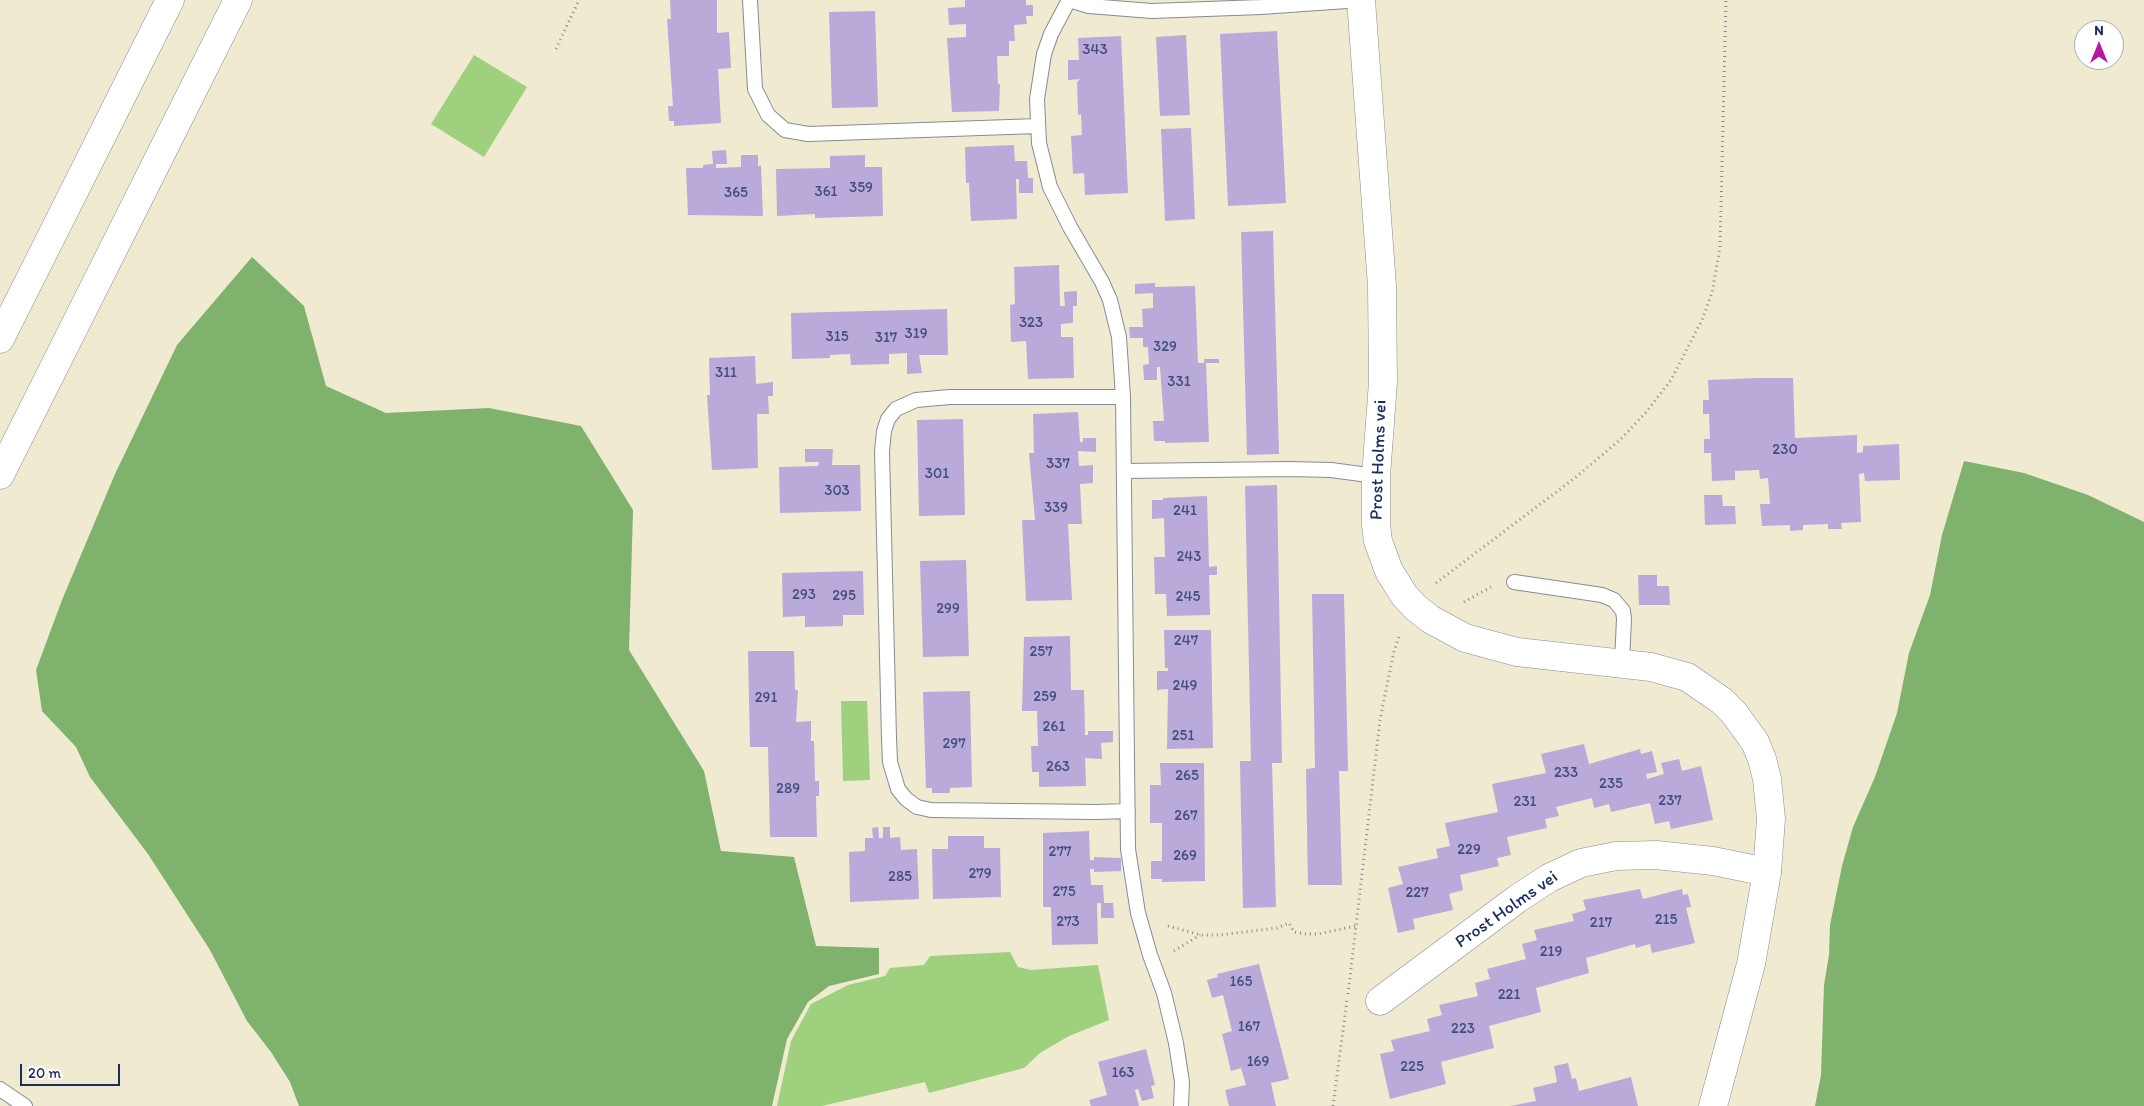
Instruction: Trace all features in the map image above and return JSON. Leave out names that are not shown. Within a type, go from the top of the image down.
[{"type":"main road","points":[[0,339],[170,0]]},
{"type":"main road","points":[[0,474],[238,0]]},
{"type":"main road","name":"Prost Holms vei","points":[[1361,0],[1382,286],[1383,382],[1376,476],[1376,525],[1383,556],[1389,571],[1404,595],[1430,619],[1466,638],[1517,652],[1622,662],[1652,667],[1687,677],[1722,701],[1745,726],[1762,759],[1767,779],[1771,819],[1767,872],[1751,964],[1713,1106]]},
{"type":"main road","name":"Prost Holms vei","points":[[1380,1001],[1517,899],[1549,878],[1581,863],[1616,856],[1656,856],[1713,861],[1767,872]]},
{"type":"lane","points":[[750,0],[755,89],[768,115],[785,130],[808,134],[1038,126]]},
{"type":"lane","points":[[1181,1106],[1182,1082],[1176,1043],[1164,993],[1154,966],[1134,894],[1128,849],[1123,396],[1119,337],[1110,300],[1053,195],[1043,162],[1038,126],[1037,99],[1044,54],[1051,34],[1069,0],[1089,6],[1152,11],[1269,7],[1361,0]]},
{"type":"lane","points":[[1123,396],[950,396],[916,400],[896,409],[888,419],[884,431],[882,452],[888,738],[890,762],[898,790],[906,800],[918,807],[931,810],[1096,812],[1128,810]]},
{"type":"lane","points":[[1124,472],[1290,469],[1331,470],[1376,476]]},
{"type":"lane","points":[[1514,582],[1602,595],[1614,600],[1622,611],[1624,619],[1622,662]]},
{"type":"lane","points":[[0,1089],[25,1106]]},
{"type":"path","points":[[556,48],[579,0]]},
{"type":"path","points":[[1433,586],[1576,477],[1621,439],[1647,411],[1671,380],[1699,328],[1712,293],[1720,247],[1726,0]]},
{"type":"path","points":[[1461,604],[1487,588],[1514,582]]},
{"type":"path","points":[[1333,1106],[1380,720],[1394,651],[1402,628]]},
{"type":"path","points":[[1154,966],[1201,935],[1254,932],[1278,928],[1290,923],[1294,932],[1318,934],[1356,925]]},
{"type":"green space","points":[[474,55],[527,87],[484,157],[431,124]]},
{"type":"green space","points":[[252,257],[304,306],[326,386],[386,413],[489,408],[581,426],[633,510],[629,650],[704,771],[721,851],[794,857],[816,946],[879,948],[879,974],[829,986],[808,1002],[787,1039],[772,1106],[299,1106],[290,1082],[271,1052],[247,1021],[210,950],[148,854],[90,777],[76,747],[42,711],[36,670],[62,600],[115,474],[177,345]]},
{"type":"green space","points":[[1964,461],[2024,473],[2088,495],[2144,522],[2144,1106],[1815,1106],[1821,1075],[1824,985],[1829,955],[1830,925],[1842,866],[1853,827],[1875,777],[1897,713],[1909,653],[1930,595],[1942,535]]},
{"type":"green space","points":[[841,701],[867,701],[870,780],[843,781]]},
{"type":"green space","points":[[1010,952],[1018,967],[1031,970],[1098,965],[1109,1020],[1069,1036],[1040,1053],[1024,1068],[929,1093],[925,1082],[822,1106],[777,1106],[791,1041],[811,1004],[848,985],[885,976],[890,968],[924,965],[930,956]]},
{"type":"building","points":[[670,0],[717,0],[717,33],[729,32],[731,68],[718,69],[721,123],[674,126],[674,121],[669,121],[668,106],[673,106],[667,19],[671,19]]},
{"type":"building","points":[[965,0],[1026,0],[1026,5],[1033,5],[1033,16],[1026,16],[1027,24],[1014,25],[1015,41],[1009,41],[1009,56],[997,56],[998,84],[1000,84],[999,111],[952,112],[947,38],[966,37],[966,24],[949,25],[948,8],[965,7]]},
{"type":"building","points":[[875,11],[878,107],[832,108],[829,12]]},
{"type":"building","points":[[1277,31],[1286,203],[1228,206],[1220,34]]},
{"type":"building","points":[[1186,35],[1190,115],[1160,116],[1156,37]]},
{"type":"building","points":[[1121,36],[1128,193],[1085,195],[1084,173],[1073,174],[1071,136],[1082,135],[1081,114],[1078,115],[1077,82],[1080,79],[1068,80],[1068,60],[1079,60],[1078,38]]},
{"type":"building","points":[[1191,128],[1195,219],[1165,221],[1161,129]]},
{"type":"building","points":[[1014,145],[1015,161],[1027,161],[1028,178],[1033,178],[1033,193],[1019,193],[1019,179],[1016,179],[1017,219],[971,221],[969,183],[966,183],[965,147]]},
{"type":"building","points":[[726,150],[727,164],[716,164],[716,168],[741,167],[741,155],[758,155],[758,166],[761,166],[763,216],[688,215],[686,168],[703,168],[703,165],[713,164],[712,151]]},
{"type":"building","points":[[865,155],[865,167],[882,167],[883,216],[815,218],[815,214],[777,216],[776,169],[830,168],[830,156]]},
{"type":"building","points":[[1273,231],[1279,454],[1247,455],[1241,232]]},
{"type":"building","points":[[1059,265],[1060,306],[1065,306],[1064,292],[1077,291],[1077,306],[1073,306],[1073,323],[1061,324],[1061,337],[1073,337],[1074,378],[1028,379],[1026,341],[1011,342],[1010,305],[1015,304],[1014,267]]},
{"type":"building","points":[[1155,283],[1155,287],[1195,286],[1198,363],[1204,363],[1204,359],[1219,359],[1219,363],[1206,363],[1209,442],[1165,443],[1165,441],[1154,441],[1153,421],[1164,421],[1160,367],[1157,367],[1157,380],[1144,380],[1143,365],[1149,364],[1148,347],[1143,347],[1143,338],[1130,338],[1129,327],[1143,327],[1142,309],[1153,308],[1153,293],[1135,294],[1135,284]]},
{"type":"building","points":[[947,309],[948,355],[919,355],[922,373],[907,374],[907,353],[889,354],[889,364],[851,365],[850,354],[830,355],[830,358],[792,359],[791,313]]},
{"type":"building","points":[[755,356],[756,384],[773,382],[773,396],[768,396],[769,414],[757,414],[758,468],[712,470],[707,395],[710,395],[709,358]]},
{"type":"building","points":[[1793,378],[1795,438],[1857,435],[1857,453],[1863,452],[1863,446],[1899,444],[1900,480],[1865,481],[1864,473],[1859,474],[1861,522],[1841,523],[1842,529],[1828,529],[1828,524],[1803,525],[1803,530],[1790,531],[1790,525],[1762,526],[1760,504],[1770,504],[1768,478],[1760,479],[1759,470],[1735,471],[1735,480],[1712,481],[1711,453],[1704,453],[1704,439],[1710,439],[1709,414],[1703,414],[1703,400],[1709,400],[1708,380]]},
{"type":"building","points":[[1078,412],[1080,442],[1083,442],[1083,438],[1096,438],[1096,452],[1078,451],[1079,466],[1093,465],[1093,483],[1080,484],[1082,524],[1068,524],[1072,600],[1026,601],[1022,520],[1035,520],[1029,453],[1034,453],[1033,414]]},
{"type":"building","points":[[963,419],[965,515],[919,516],[917,420]]},
{"type":"building","points":[[805,449],[833,449],[832,465],[860,465],[861,511],[780,513],[779,467],[818,466],[819,462],[805,462]]},
{"type":"building","points":[[1277,485],[1282,763],[1272,763],[1276,907],[1243,908],[1240,761],[1251,761],[1245,486]]},
{"type":"building","points":[[1704,495],[1722,495],[1723,506],[1735,506],[1736,524],[1705,525]]},
{"type":"building","points":[[1207,496],[1209,567],[1217,566],[1217,575],[1209,575],[1210,615],[1167,616],[1166,594],[1155,594],[1154,557],[1165,557],[1164,518],[1152,519],[1152,500]]},
{"type":"building","points":[[966,560],[969,656],[923,657],[920,561]]},
{"type":"building","points":[[863,571],[864,615],[843,615],[843,626],[805,627],[805,616],[783,617],[782,573]]},
{"type":"building","points":[[1638,575],[1657,575],[1657,586],[1669,586],[1670,605],[1639,605]]},
{"type":"building","points":[[1312,594],[1344,594],[1348,771],[1339,771],[1342,885],[1308,885],[1306,769],[1315,768]]},
{"type":"building","points":[[1164,630],[1211,630],[1213,748],[1167,749],[1168,689],[1157,690],[1157,671],[1168,671],[1168,668],[1165,668]]},
{"type":"building","points":[[1070,636],[1071,690],[1084,690],[1085,735],[1088,735],[1088,731],[1113,731],[1113,742],[1101,743],[1102,759],[1085,758],[1086,786],[1039,787],[1039,772],[1032,772],[1031,746],[1038,746],[1037,711],[1022,711],[1024,637]]},
{"type":"building","points":[[748,651],[794,651],[795,690],[798,690],[796,722],[811,721],[811,741],[814,741],[815,781],[819,781],[819,796],[816,796],[817,837],[770,837],[768,747],[750,747]]},
{"type":"building","points":[[970,691],[972,787],[950,788],[950,793],[932,793],[932,788],[926,788],[923,692]]},
{"type":"building","points":[[1584,744],[1589,764],[1640,749],[1641,754],[1652,751],[1657,772],[1646,774],[1647,779],[1664,774],[1661,763],[1679,759],[1682,771],[1701,766],[1713,820],[1671,829],[1669,821],[1655,824],[1650,803],[1611,812],[1609,804],[1594,808],[1592,798],[1556,807],[1559,816],[1545,819],[1547,828],[1507,837],[1511,855],[1497,858],[1499,866],[1460,875],[1463,890],[1449,894],[1453,910],[1413,919],[1415,929],[1398,933],[1388,888],[1403,884],[1398,867],[1438,858],[1436,849],[1450,846],[1445,823],[1498,812],[1492,784],[1546,773],[1541,754]]},
{"type":"building","points":[[1160,763],[1204,763],[1205,881],[1162,882],[1162,879],[1151,879],[1151,861],[1162,861],[1162,823],[1150,823],[1150,785],[1161,785]]},
{"type":"building","points":[[878,827],[879,838],[883,838],[883,827],[890,827],[890,838],[900,837],[901,850],[917,849],[919,899],[850,902],[849,852],[865,851],[865,838],[873,838],[872,828]]},
{"type":"building","points":[[1089,831],[1090,860],[1094,860],[1094,857],[1121,858],[1121,871],[1094,872],[1094,869],[1090,869],[1091,885],[1103,885],[1104,903],[1113,903],[1114,918],[1101,918],[1101,903],[1097,903],[1098,944],[1052,945],[1051,907],[1043,907],[1043,833]]},
{"type":"building","points":[[948,836],[984,836],[984,848],[1000,848],[1001,897],[933,899],[932,849],[948,849]]},
{"type":"building","points":[[1640,889],[1643,899],[1682,889],[1683,895],[1688,894],[1691,907],[1686,908],[1695,943],[1652,953],[1650,944],[1636,948],[1635,944],[1586,958],[1589,973],[1536,988],[1541,1012],[1489,1026],[1494,1048],[1441,1062],[1446,1084],[1390,1099],[1380,1054],[1394,1051],[1391,1040],[1430,1031],[1427,1019],[1442,1015],[1439,1005],[1478,996],[1475,983],[1490,979],[1487,969],[1526,959],[1522,944],[1537,940],[1534,930],[1574,921],[1572,914],[1586,910],[1583,900]]},
{"type":"building","points":[[1259,964],[1289,1079],[1271,1083],[1276,1106],[1229,1106],[1225,1090],[1246,1085],[1241,1068],[1231,1071],[1222,1034],[1232,1031],[1223,995],[1212,998],[1207,980],[1218,977],[1217,974]]},
{"type":"building","points":[[1146,1049],[1155,1085],[1151,1086],[1154,1098],[1142,1101],[1138,1089],[1135,1090],[1139,1106],[1091,1106],[1089,1100],[1107,1095],[1098,1062]]},
{"type":"building","points":[[1568,1063],[1572,1079],[1576,1078],[1579,1091],[1631,1077],[1638,1106],[1510,1106],[1536,1101],[1533,1088],[1557,1082],[1554,1066]]}]
